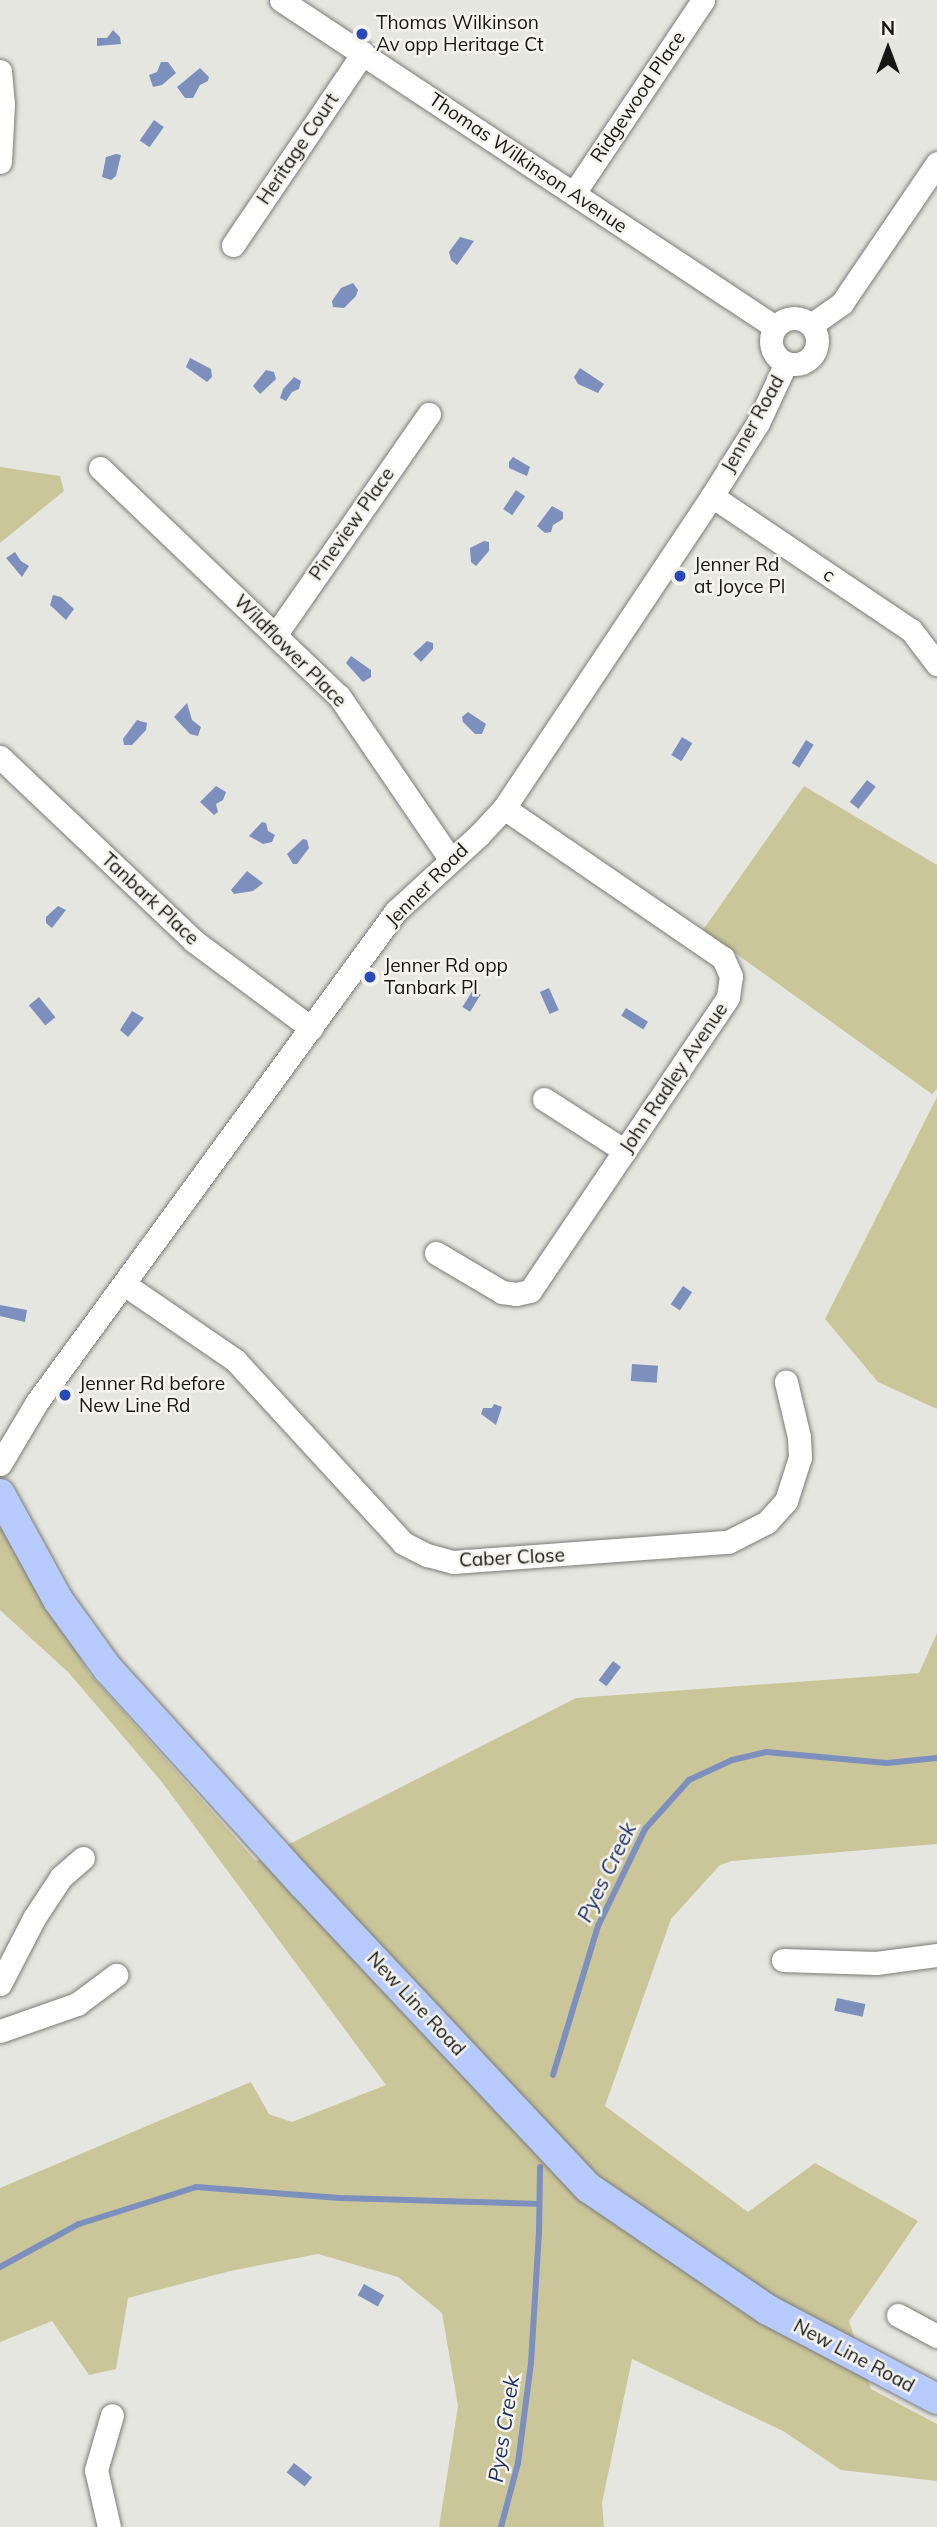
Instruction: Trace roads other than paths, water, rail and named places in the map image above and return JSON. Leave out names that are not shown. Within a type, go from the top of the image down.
[{"type":"main road","name":"New Line Road","points":[[0,1494],[58,1600],[108,1669],[304,1885],[589,2189],[768,2310],[937,2399]]},
{"type":"street","name":"Thomas Wilkinson Avenue","points":[[281,0],[775,327]]},
{"type":"street","name":"Ridgewood Place","points":[[574,193],[703,0]]},
{"type":"street","name":"Heritage Court","points":[[233,245],[363,53]]},
{"type":"street","points":[[0,71],[3,104],[0,162]]},
{"type":"street","points":[[811,325],[842,303],[937,163]]},
{"type":"street","points":[[788,318],[804,320],[811,325],[817,339],[813,354],[801,363],[786,363],[771,348],[775,327],[788,318]]},
{"type":"street","name":"Jenner Road","points":[[0,1464],[37,1402],[396,911],[479,835],[504,808],[712,496],[758,422],[786,363]]},
{"type":"street","name":"Pineview Place","points":[[276,634],[429,414]]},
{"type":"street","name":"Wildflower Place","points":[[100,468],[340,696],[450,859]]},
{"type":"street","name":"c","points":[[712,496],[911,630],[937,664]]},
{"type":"street","name":"Tanbark Place","points":[[0,757],[194,941],[311,1028]]},
{"type":"street","name":"John Radley Avenue","points":[[436,1253],[502,1292],[516,1294],[530,1291],[729,997],[731,976],[723,958],[504,808]]},
{"type":"street","points":[[544,1099],[625,1151]]},
{"type":"street","name":"Caber Close","points":[[124,1284],[235,1360],[403,1543],[427,1555],[453,1562],[728,1542],[767,1522],[786,1501],[800,1457],[799,1437],[786,1382]]},
{"type":"street","points":[[0,1984],[33,1918],[61,1877],[83,1858]]},
{"type":"street","points":[[783,1960],[876,1963],[937,1955]]},
{"type":"street","points":[[0,2031],[77,2004],[116,1975]]},
{"type":"street","points":[[898,2315],[937,2336]]},
{"type":"street","points":[[109,2527],[96,2470],[113,2415]]},
{"type":"water","points":[[113,30],[120,37],[121,44],[97,46],[97,38],[107,38]]},
{"type":"water","points":[[161,62],[168,62],[176,73],[162,85],[153,87],[149,75],[157,72]]},
{"type":"water","points":[[200,68],[209,77],[208,81],[200,85],[193,98],[185,98],[177,87]]},
{"type":"water","points":[[154,120],[164,127],[149,147],[140,140]]},
{"type":"water","points":[[121,155],[116,176],[111,180],[102,177],[106,157]]},
{"type":"water","points":[[460,237],[474,241],[457,265],[451,260],[449,252]]},
{"type":"water","points":[[353,283],[358,290],[356,296],[344,308],[333,307],[332,301],[341,288]]},
{"type":"water","points":[[190,358],[211,369],[212,377],[207,382],[186,367]]},
{"type":"water","points":[[580,368],[604,384],[598,393],[578,384],[574,377]]},
{"type":"water","points":[[266,370],[274,372],[276,379],[260,394],[253,386]]},
{"type":"water","points":[[294,377],[301,381],[299,389],[292,392],[286,401],[280,398],[283,389]]},
{"type":"water","points":[[513,457],[530,467],[527,476],[509,468]]},
{"type":"water","points":[[516,490],[525,496],[512,515],[503,509]]},
{"type":"water","points":[[552,506],[563,512],[563,519],[553,525],[551,532],[545,533],[537,526]]},
{"type":"water","points":[[484,541],[489,542],[489,551],[476,566],[471,562],[470,548]]},
{"type":"water","points":[[15,552],[21,561],[29,566],[22,577],[6,558]]},
{"type":"water","points":[[53,595],[61,597],[74,609],[66,620],[50,605]]},
{"type":"water","points":[[427,641],[433,643],[433,649],[421,662],[413,654]]},
{"type":"water","points":[[351,656],[371,670],[371,677],[363,682],[346,663]]},
{"type":"water","points":[[187,703],[192,720],[201,727],[198,736],[190,734],[174,717]]},
{"type":"water","points":[[468,712],[486,724],[482,734],[475,734],[463,722],[462,717]]},
{"type":"water","points":[[137,720],[147,723],[146,730],[132,745],[124,745],[123,739]]},
{"type":"water","points":[[682,737],[692,743],[681,761],[671,755]]},
{"type":"water","points":[[806,740],[814,745],[799,768],[792,763]]},
{"type":"water","points":[[867,780],[876,787],[858,809],[850,802]]},
{"type":"water","points":[[216,786],[226,792],[223,800],[216,804],[218,812],[214,815],[200,802]]},
{"type":"water","points":[[262,822],[266,823],[268,831],[275,835],[272,842],[263,844],[249,836]]},
{"type":"water","points":[[303,839],[307,840],[309,848],[297,864],[293,864],[287,854]]},
{"type":"water","points":[[247,871],[263,883],[253,891],[234,894],[231,890]]},
{"type":"water","points":[[58,906],[66,910],[52,928],[46,923],[46,917]]},
{"type":"water","points":[[549,988],[559,1010],[550,1014],[540,992]]},
{"type":"water","points":[[473,990],[481,995],[470,1012],[462,1007]]},
{"type":"water","points":[[39,997],[55,1017],[45,1025],[29,1005]]},
{"type":"water","points":[[626,1008],[648,1022],[643,1029],[621,1016]]},
{"type":"water","points":[[132,1011],[144,1018],[128,1037],[120,1030]]},
{"type":"water","points":[[683,1286],[692,1292],[680,1310],[671,1304]]},
{"type":"water","points":[[0,1305],[27,1310],[25,1322],[0,1316]]},
{"type":"water","points":[[632,1364],[658,1366],[657,1383],[631,1381]]},
{"type":"water","points":[[494,1404],[502,1407],[496,1425],[481,1414],[483,1408],[492,1408]]},
{"type":"water","points":[[613,1661],[621,1667],[607,1686],[599,1680]]},
{"type":"water","points":[[837,1998],[865,2004],[863,2017],[834,2011]]},
{"type":"water","points":[[364,2284],[384,2295],[378,2307],[358,2295]]},
{"type":"water","points":[[294,2463],[312,2477],[305,2487],[287,2472]]},
{"type":"waterway","name":"Pyes Creek","points":[[553,2075],[598,1926],[645,1829],[689,1780],[732,1760],[766,1752],[887,1763],[937,1758]]},
{"type":"waterway","name":"Pyes Creek","points":[[501,2527],[518,2463],[531,2363],[540,2167]]},
{"type":"waterway","points":[[0,2267],[79,2224],[196,2187],[340,2198],[538,2204]]},
{"type":"place","name":"Thomas Wilkinson Av opp Heritage Ct","points":[[362,34]]},
{"type":"place","name":"Jenner Rd at Joyce Pl","points":[[680,576]]},
{"type":"place","name":"Jenner Rd opp Tanbark Pl","points":[[370,977]]},
{"type":"place","name":"Jenner Rd before New Line Rd","points":[[65,1395]]}]
